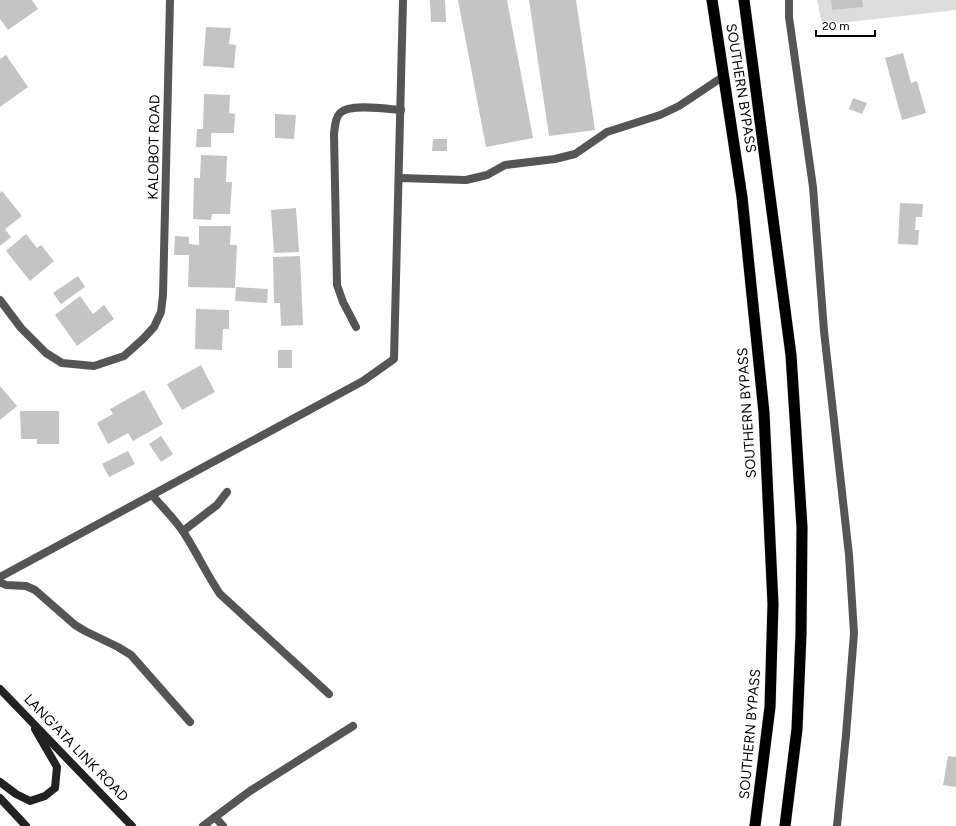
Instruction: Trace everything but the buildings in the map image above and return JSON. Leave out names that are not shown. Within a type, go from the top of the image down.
[{"type":"highway","name":"SOUTHERN BYPASS","points":[[712,0],[742,197],[764,413],[773,604],[770,707],[755,826]]},
{"type":"highway","name":"SOUTHERN BYPASS","points":[[744,0],[791,355],[802,527],[801,634],[797,729],[785,826]]},
{"type":"main road","name":"LANG'ATA LINK ROAD","points":[[0,689],[132,826]]},
{"type":"main road","points":[[0,782],[16,794],[30,801],[45,796],[55,788],[57,767],[27,716]]},
{"type":"main road","points":[[0,798],[26,826]]},
{"type":"street","name":"KALOBOT ROAD","points":[[0,300],[20,328],[46,352],[62,363],[94,366],[124,356],[143,339],[154,326],[161,312],[163,295],[170,0]]},
{"type":"street","points":[[0,577],[363,381],[394,359],[403,0]]},
{"type":"street","points":[[789,0],[789,17],[813,186],[824,331],[849,555],[854,633],[837,826]]},
{"type":"street","points":[[399,178],[466,180],[487,175],[505,165],[555,159],[575,154],[607,132],[660,115],[679,106],[724,76]]},
{"type":"street","points":[[356,326],[343,302],[337,285],[335,124],[339,114],[346,109],[360,108],[400,110]]},
{"type":"street","points":[[183,531],[217,506],[227,492]]},
{"type":"street","points":[[152,495],[183,531],[198,555],[209,578],[220,594],[329,694]]},
{"type":"street","points":[[0,582],[6,585],[26,586],[35,590],[85,631],[131,655],[190,722]]},
{"type":"street","points":[[203,826],[250,791],[353,726]]},
{"type":"street","points":[[215,817],[223,826]]},
{"type":"shaded area","points":[[817,0],[956,0],[956,10],[822,25]]}]
